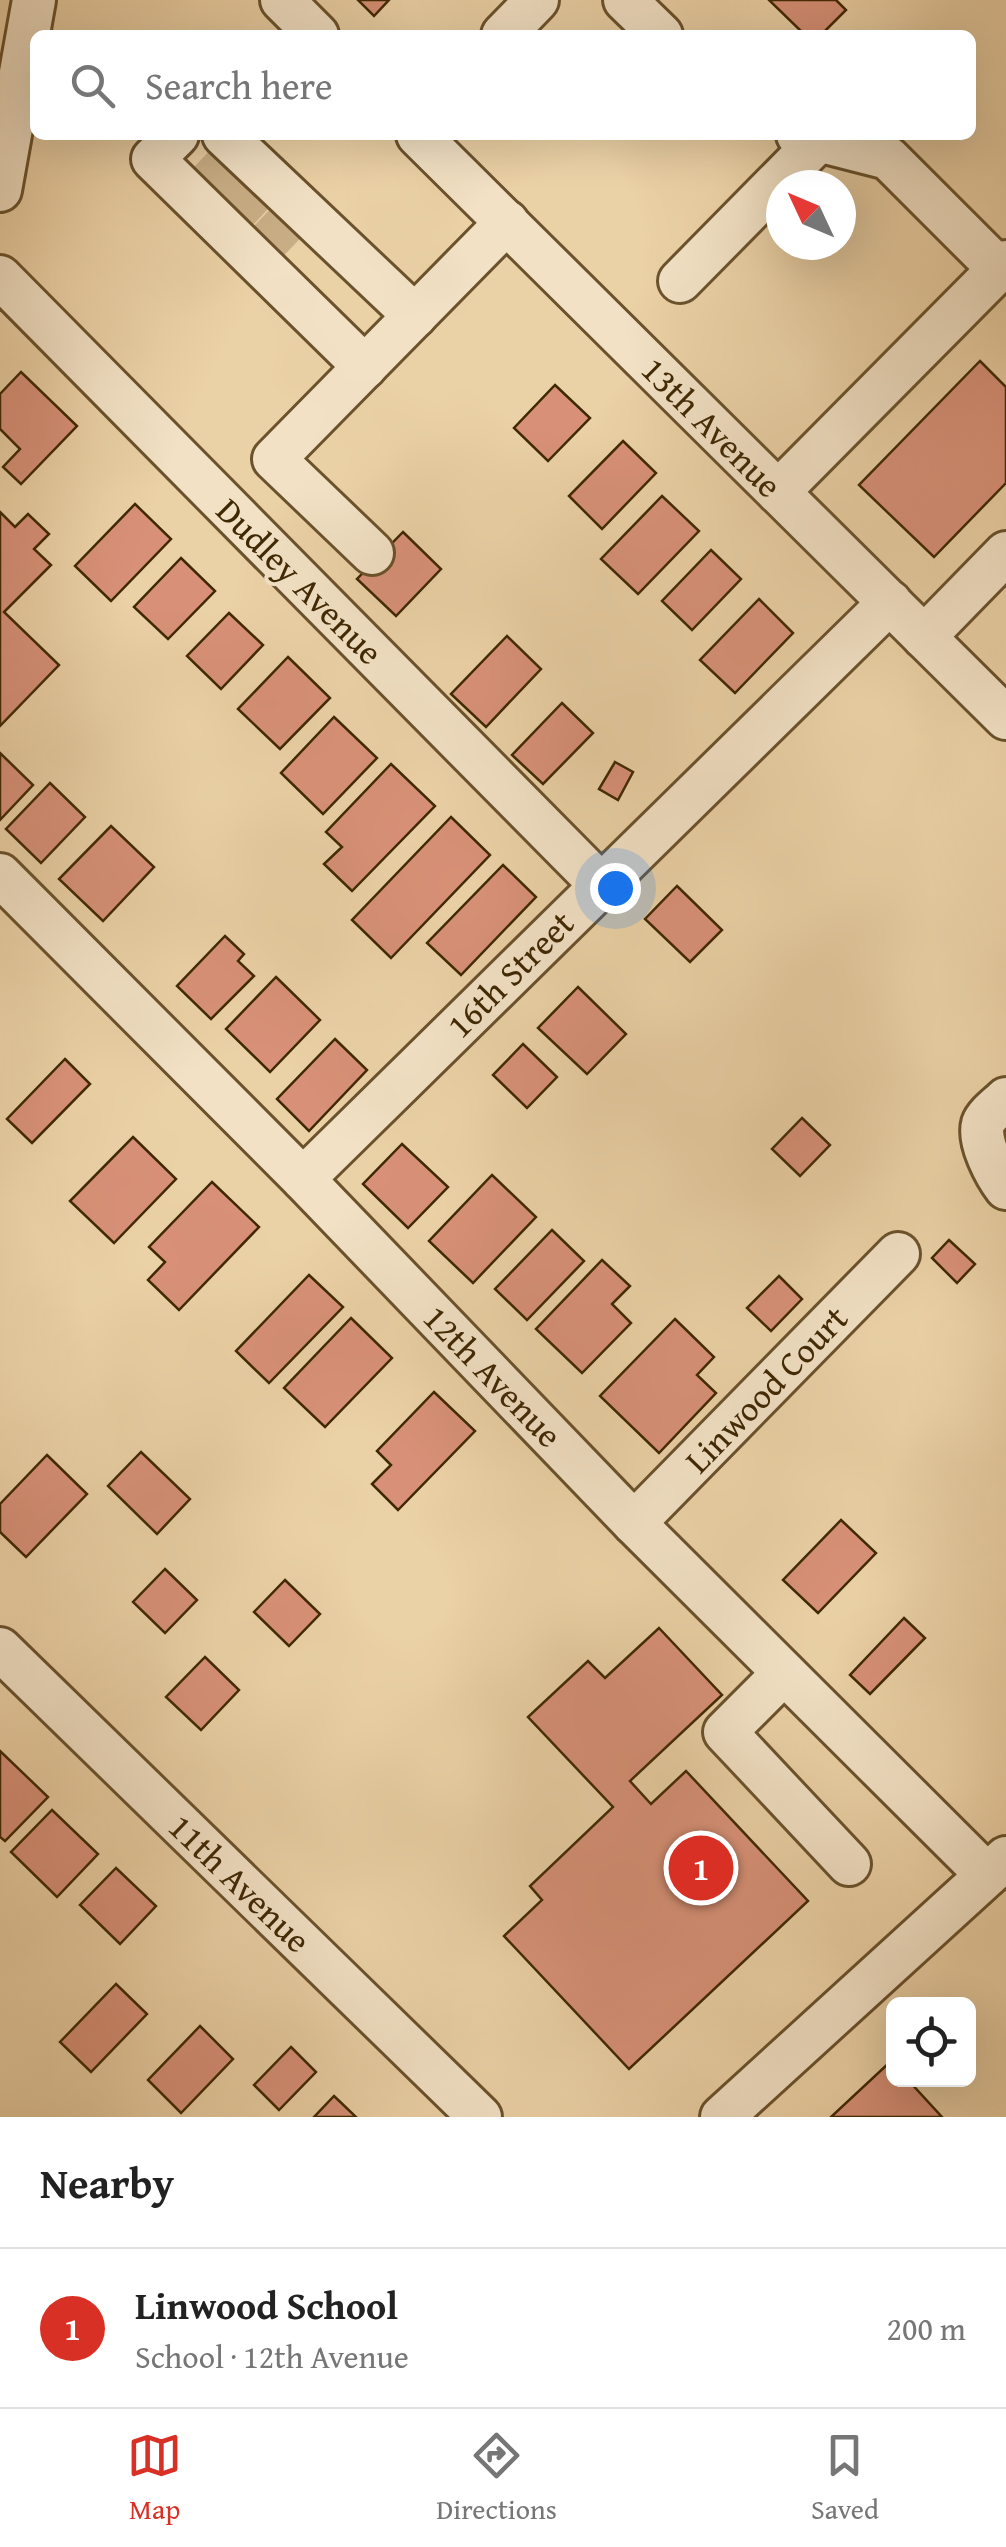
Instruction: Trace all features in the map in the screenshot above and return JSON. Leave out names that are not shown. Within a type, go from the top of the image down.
[{"type":"street","points":[[0,190],[34,0]]},
{"type":"street","points":[[282,0],[312,30]]},
{"type":"street","points":[[508,30],[537,0]]},
{"type":"street","points":[[625,0],[656,30]]},
{"type":"street","points":[[172,140],[153,160],[229,184],[275,234],[365,367]]},
{"type":"street","name":"13th Avenue","points":[[423,140],[924,637],[1003,709]]},
{"type":"street","points":[[680,281],[806,140]]},
{"type":"street","points":[[778,492],[1002,266],[888,158],[816,140]]},
{"type":"street","points":[[229,184],[275,234],[415,316]]},
{"type":"street","points":[[372,553],[274,460],[507,222]]},
{"type":"street","name":"Dudley Avenue","points":[[0,277],[600,884]]},
{"type":"street","points":[[924,637],[1006,553]]},
{"type":"street","name":"16th Street","points":[[303,1179],[890,602]]},
{"type":"street","name":"12th Avenue","points":[[0,875],[303,1179],[784,1673],[996,1867]]},
{"type":"street","points":[[1006,1099],[984,1121],[982,1129],[1006,1188]]},
{"type":"street","name":"Linwood Court","points":[[634,1523],[898,1254]]},
{"type":"street","name":"11th Avenue","points":[[0,1649],[480,2117]]},
{"type":"street","points":[[784,1673],[725,1732],[849,1864]]},
{"type":"street","points":[[722,2117],[996,1867]]},
{"type":"building","points":[[358,0],[389,0],[374,16]]},
{"type":"building","points":[[769,0],[836,0],[846,10],[826,30],[800,30]]},
{"type":"building","points":[[980,361],[1006,387],[1006,483],[934,557],[859,485]]},
{"type":"building","points":[[21,372],[77,426],[21,484],[3,467],[20,449],[0,429],[0,394]]},
{"type":"building","points":[[555,385],[590,418],[548,461],[514,428]]},
{"type":"building","points":[[623,441],[656,473],[602,529],[569,496]]},
{"type":"building","points":[[662,496],[699,531],[638,594],[601,559]]},
{"type":"building","points":[[135,504],[171,539],[111,601],[75,566]]},
{"type":"building","points":[[0,512],[15,527],[28,514],[49,534],[34,549],[51,565],[4,612],[59,665],[0,726]]},
{"type":"building","points":[[403,532],[441,569],[396,616],[357,579]]},
{"type":"building","points":[[711,550],[741,579],[692,630],[662,601]]},
{"type":"building","points":[[181,558],[215,591],[168,639],[134,607]]},
{"type":"building","points":[[759,599],[793,633],[735,693],[700,660]]},
{"type":"building","points":[[229,613],[263,645],[221,689],[187,656]]},
{"type":"building","points":[[507,636],[541,669],[486,727],[451,694]]},
{"type":"building","points":[[288,657],[330,698],[280,749],[238,709]]},
{"type":"building","points":[[562,703],[593,733],[543,784],[512,755]]},
{"type":"building","points":[[334,717],[377,758],[323,814],[281,773]]},
{"type":"building","points":[[0,753],[33,785],[0,820]]},
{"type":"building","points":[[615,762],[633,772],[618,800],[599,789]]},
{"type":"building","points":[[391,764],[435,806],[352,891],[324,864],[342,847],[326,832]]},
{"type":"building","points":[[50,783],[85,817],[41,863],[6,829]]},
{"type":"building","points":[[451,817],[490,855],[391,958],[352,920]]},
{"type":"building","points":[[111,826],[154,867],[103,921],[59,879]]},
{"type":"building","points":[[503,865],[536,897],[461,975],[427,943]]},
{"type":"building","points":[[677,886],[722,930],[690,962],[645,919]]},
{"type":"building","points":[[225,936],[244,954],[238,961],[254,976],[211,1019],[177,986]]},
{"type":"building","points":[[276,977],[320,1020],[270,1072],[226,1029]]},
{"type":"building","points":[[578,987],[626,1034],[587,1074],[538,1028]]},
{"type":"building","points":[[335,1039],[367,1070],[309,1131],[277,1099]]},
{"type":"building","points":[[523,1044],[557,1077],[527,1108],[493,1075]]},
{"type":"building","points":[[65,1059],[90,1084],[32,1143],[7,1119]]},
{"type":"building","points":[[802,1118],[830,1145],[800,1176],[772,1149]]},
{"type":"building","points":[[133,1137],[176,1179],[114,1243],[70,1201]]},
{"type":"building","points":[[402,1144],[448,1187],[408,1228],[363,1184]]},
{"type":"building","points":[[492,1175],[536,1217],[473,1283],[429,1241]]},
{"type":"building","points":[[212,1182],[259,1227],[179,1310],[148,1280],[165,1262],[149,1247]]},
{"type":"building","points":[[552,1230],[584,1261],[527,1320],[495,1289]]},
{"type":"building","points":[[949,1240],[975,1264],[957,1283],[932,1258]]},
{"type":"building","points":[[602,1260],[630,1286],[612,1304],[631,1323],[582,1373],[536,1329]]},
{"type":"building","points":[[309,1275],[343,1307],[269,1383],[236,1351]]},
{"type":"building","points":[[779,1276],[802,1299],[771,1331],[747,1308]]},
{"type":"building","points":[[351,1318],[392,1358],[325,1427],[284,1388]]},
{"type":"building","points":[[675,1319],[714,1357],[697,1375],[716,1393],[659,1453],[600,1396]]},
{"type":"building","points":[[434,1392],[475,1431],[398,1510],[372,1484],[391,1465],[377,1451]]},
{"type":"building","points":[[141,1452],[190,1499],[157,1534],[108,1486]]},
{"type":"building","points":[[47,1455],[87,1494],[26,1557],[0,1532],[0,1504]]},
{"type":"building","points":[[841,1520],[876,1553],[818,1613],[783,1580]]},
{"type":"building","points":[[165,1569],[197,1600],[165,1633],[133,1602]]},
{"type":"building","points":[[285,1580],[320,1614],[289,1646],[254,1612]]},
{"type":"building","points":[[904,1618],[925,1638],[870,1694],[850,1675]]},
{"type":"building","points":[[659,1628],[722,1695],[630,1781],[651,1804],[686,1771],[808,1901],[629,2069],[504,1936],[542,1900],[530,1886],[613,1807],[528,1717],[588,1661],[605,1678]]},
{"type":"building","points":[[205,1657],[239,1690],[201,1730],[166,1697]]},
{"type":"building","points":[[0,1751],[48,1797],[5,1841],[0,1837]]},
{"type":"building","points":[[52,1810],[98,1854],[57,1897],[11,1852]]},
{"type":"building","points":[[116,1868],[156,1906],[120,1944],[80,1905]]},
{"type":"building","points":[[116,1984],[147,2014],[91,2072],[60,2042]]},
{"type":"building","points":[[200,2026],[233,2059],[181,2113],[148,2080]]},
{"type":"building","points":[[291,2047],[316,2072],[279,2110],[254,2085]]},
{"type":"building","points":[[886,2066],[886,2087],[914,2087],[942,2117],[831,2117]]},
{"type":"building","points":[[334,2096],[356,2117],[314,2117]]},
{"type":"tunnel","points":[[200,191],[227,163]]},
{"type":"tunnel","points":[[230,219],[255,192]]},
{"type":"tunnel","points":[[261,249],[286,223]]},
{"type":"place","name":"Linwood School","points":[[701,1868]]}]
